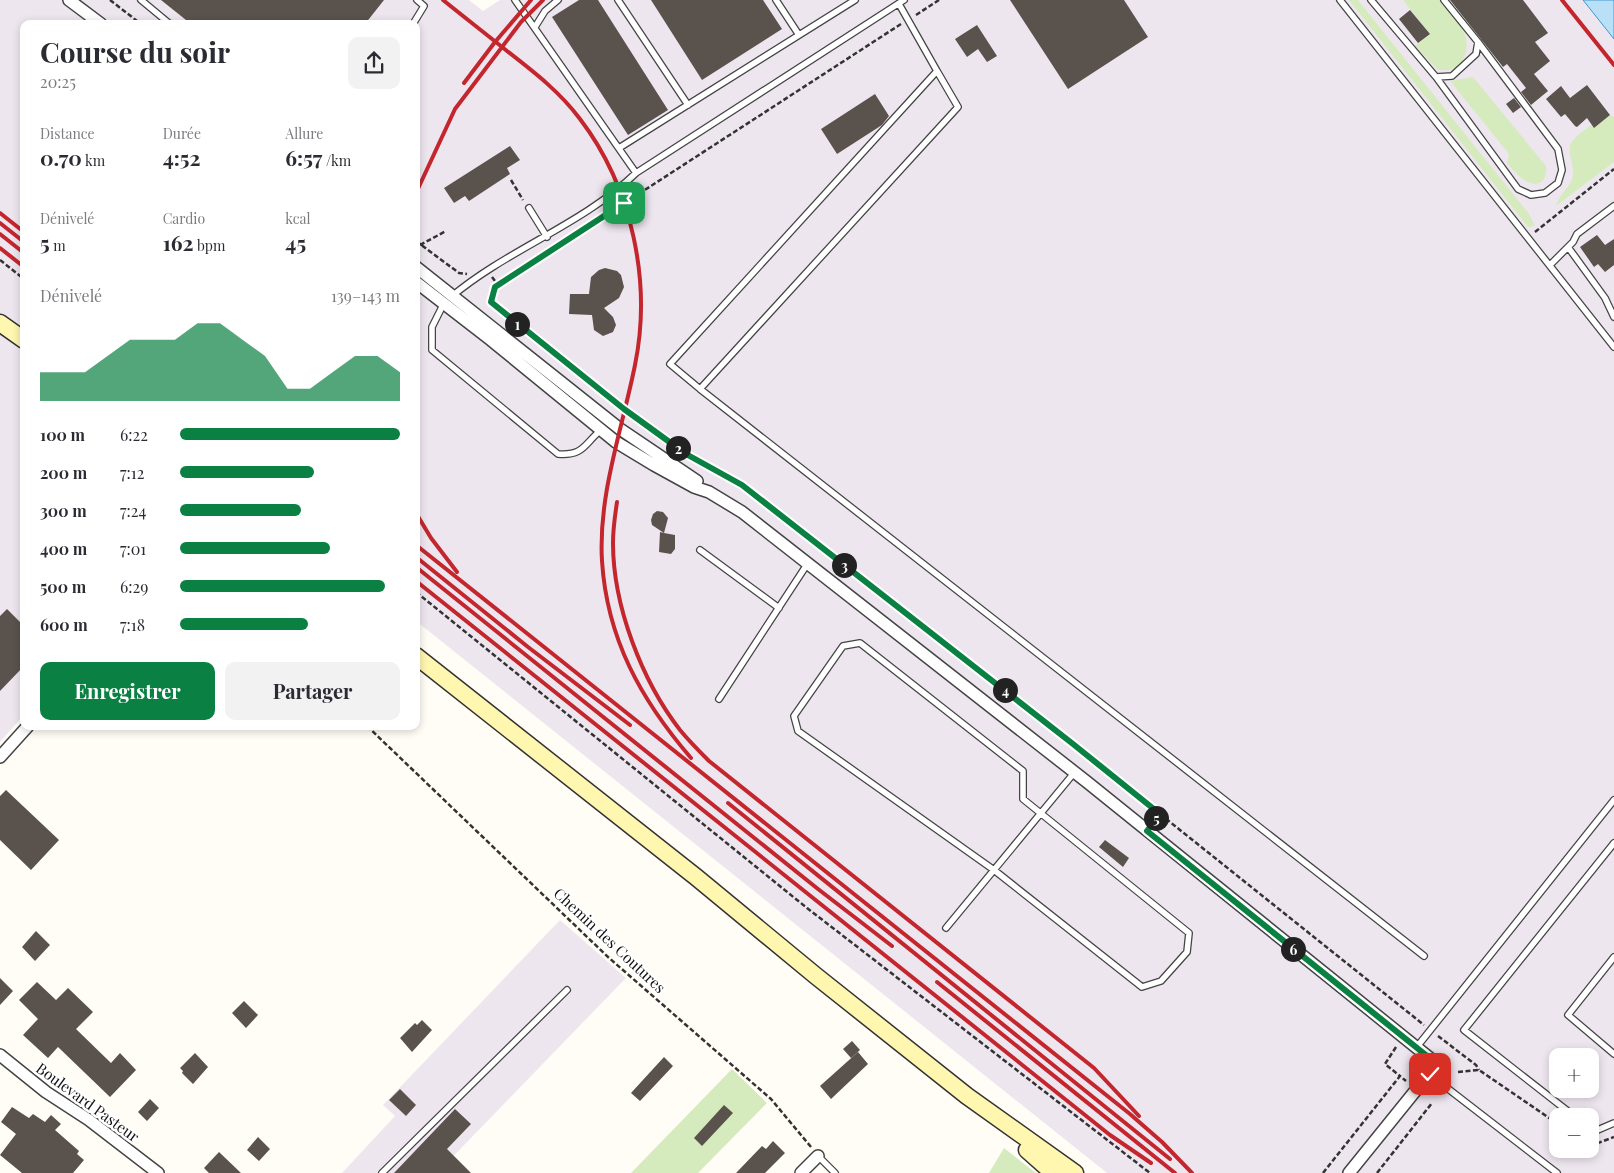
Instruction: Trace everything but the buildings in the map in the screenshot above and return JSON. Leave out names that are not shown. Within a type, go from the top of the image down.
[{"type":"main road","points":[[0,323],[20,337]]},
{"type":"main road","points":[[420,659],[696,877],[816,976],[967,1096],[1075,1173]]},
{"type":"main road","points":[[967,1096],[1053,1173]]},
{"type":"street","points":[[69,0],[96,20]]},
{"type":"street","points":[[420,270],[620,429],[697,480],[709,492]]},
{"type":"street","points":[[420,285],[491,340],[616,442],[654,465],[709,492],[742,512],[1074,773],[1437,1064],[1349,1173]]},
{"type":"street","points":[[0,756],[24,730]]},
{"type":"street","name":"Boulevard Pasteur","points":[[0,1055],[46,1092],[89,1120],[158,1173]]},
{"type":"street","points":[[801,1173],[818,1156]]},
{"type":"lane","points":[[141,0],[165,20]]},
{"type":"lane","points":[[415,20],[424,6],[417,0]]},
{"type":"lane","points":[[515,0],[636,173]]},
{"type":"lane","points":[[535,27],[545,10],[558,0]]},
{"type":"lane","points":[[618,0],[688,105]]},
{"type":"lane","points":[[776,0],[799,35]]},
{"type":"lane","points":[[619,148],[855,0]]},
{"type":"lane","points":[[1340,0],[1614,347]]},
{"type":"lane","points":[[1370,0],[1436,77],[1518,189],[1532,195],[1545,193],[1558,183],[1562,170],[1558,149],[1444,0]]},
{"type":"lane","points":[[601,430],[592,437],[581,451],[558,454],[432,350],[432,327],[443,303],[488,270],[547,237],[610,197],[636,173],[902,2],[908,20],[958,107],[700,389]]},
{"type":"lane","points":[[1436,77],[1452,76],[1476,54],[1478,42]]},
{"type":"lane","points":[[937,71],[670,364],[1424,956]]},
{"type":"lane","points":[[1550,265],[1573,242],[1577,234],[1614,206]]},
{"type":"lane","points":[[529,208],[547,237]]},
{"type":"lane","points":[[1568,247],[1605,298],[1614,317]]},
{"type":"lane","points":[[1605,298],[1614,303]]},
{"type":"lane","points":[[700,550],[779,608]]},
{"type":"lane","points":[[719,699],[808,564]]},
{"type":"lane","points":[[860,643],[1023,771],[1023,799],[1040,814],[1189,933],[1187,952],[1161,981],[1142,987],[994,870],[798,731],[794,716],[843,646],[860,643]]},
{"type":"lane","points":[[946,928],[1074,773]]},
{"type":"lane","points":[[1416,1048],[1614,800]]},
{"type":"lane","points":[[1564,1108],[1464,1030],[1614,842]]},
{"type":"lane","points":[[1614,957],[1568,1015],[1614,1054]]},
{"type":"lane","points":[[382,1173],[567,990]]},
{"type":"lane","points":[[1430,1074],[1557,1173]]},
{"type":"lane","points":[[1599,1129],[1614,1123]]},
{"type":"lane","points":[[818,1156],[835,1173]]},
{"type":"path","points":[[110,0],[136,20]]},
{"type":"path","points":[[939,0],[495,287],[491,302],[624,409],[686,454],[742,485],[1073,744],[1476,1065],[1479,1070],[1549,1118]]},
{"type":"path","points":[[1528,238],[1614,169]]},
{"type":"path","points":[[511,180],[529,208]]},
{"type":"path","points":[[446,231],[420,244],[459,273],[468,274]]},
{"type":"path","points":[[0,260],[20,276]]},
{"type":"path","points":[[420,595],[808,908],[1150,1173]]},
{"type":"path","name":"Chemin des Coutures","points":[[371,730],[608,958],[771,1099],[818,1156]]},
{"type":"path","points":[[1147,831],[1160,814]]},
{"type":"path","points":[[1403,1037],[1385,1064],[1406,1081]]},
{"type":"path","points":[[1458,1072],[1479,1070]]},
{"type":"path","points":[[1323,1173],[1400,1076]]},
{"type":"path","points":[[1377,1173],[1432,1103]]},
{"type":"path","points":[[1599,1143],[1614,1137]]},
{"type":"shaded area","points":[[0,0],[469,0],[483,11],[500,0],[1583,0],[1614,39],[1614,1173],[1107,1173],[420,624],[420,20],[20,20],[20,720],[0,742]]},
{"type":"shaded area","points":[[560,920],[626,978],[437,1173],[342,1173],[395,1116],[383,1105]]},
{"type":"green space","points":[[1349,0],[1358,0],[1529,214],[1535,226],[1528,227]]},
{"type":"green space","points":[[1403,0],[1439,0],[1457,22],[1464,31],[1467,43],[1465,57],[1457,67],[1450,70],[1438,70],[1415,46],[1430,34]]},
{"type":"green space","points":[[1473,77],[1546,166],[1545,176],[1541,182],[1529,183],[1513,170],[1507,163],[1509,154],[1450,81]]},
{"type":"green space","points":[[1610,115],[1614,117],[1614,162],[1556,206],[1573,175],[1571,143],[1591,125],[1594,128]]},
{"type":"green space","points":[[732,1069],[767,1103],[698,1173],[631,1173]]},
{"type":"green space","points":[[1004,1148],[1036,1173],[989,1173]]},
{"type":"water","points":[[1583,0],[1614,0],[1614,39]]},
{"type":"railway","points":[[443,0],[537,75],[572,109],[598,146],[613,174],[625,205],[639,269],[640,333],[630,389],[607,487],[602,536],[605,589],[619,642],[642,691],[673,736],[691,758]]},
{"type":"railway","points":[[464,83],[495,42],[531,0]]},
{"type":"railway","points":[[420,184],[455,109],[521,22],[543,0]]},
{"type":"railway","points":[[1562,0],[1614,65]]},
{"type":"railway","points":[[0,213],[20,229]]},
{"type":"railway","points":[[0,223],[20,239]]},
{"type":"railway","points":[[0,234],[20,250]]},
{"type":"railway","points":[[0,248],[20,264]]},
{"type":"railway","points":[[617,502],[613,538],[614,567],[624,617],[642,666],[666,710],[683,734],[709,761],[1094,1068],[1139,1116]]},
{"type":"railway","points":[[420,520],[431,538],[457,572]]},
{"type":"railway","points":[[420,548],[1130,1114],[1162,1142],[1192,1173]]},
{"type":"railway","points":[[420,560],[528,647],[630,725]]},
{"type":"railway","points":[[420,570],[892,946]]},
{"type":"railway","points":[[420,584],[1110,1135],[1151,1163]]},
{"type":"railway","points":[[728,803],[1170,1159]]},
{"type":"railway","points":[[937,982],[1175,1173]]},
{"type":"route","points":[[624,203],[495,287],[491,302],[624,409],[686,454],[742,485],[1160,814],[1147,831],[1437,1064],[1430,1074]]}]
